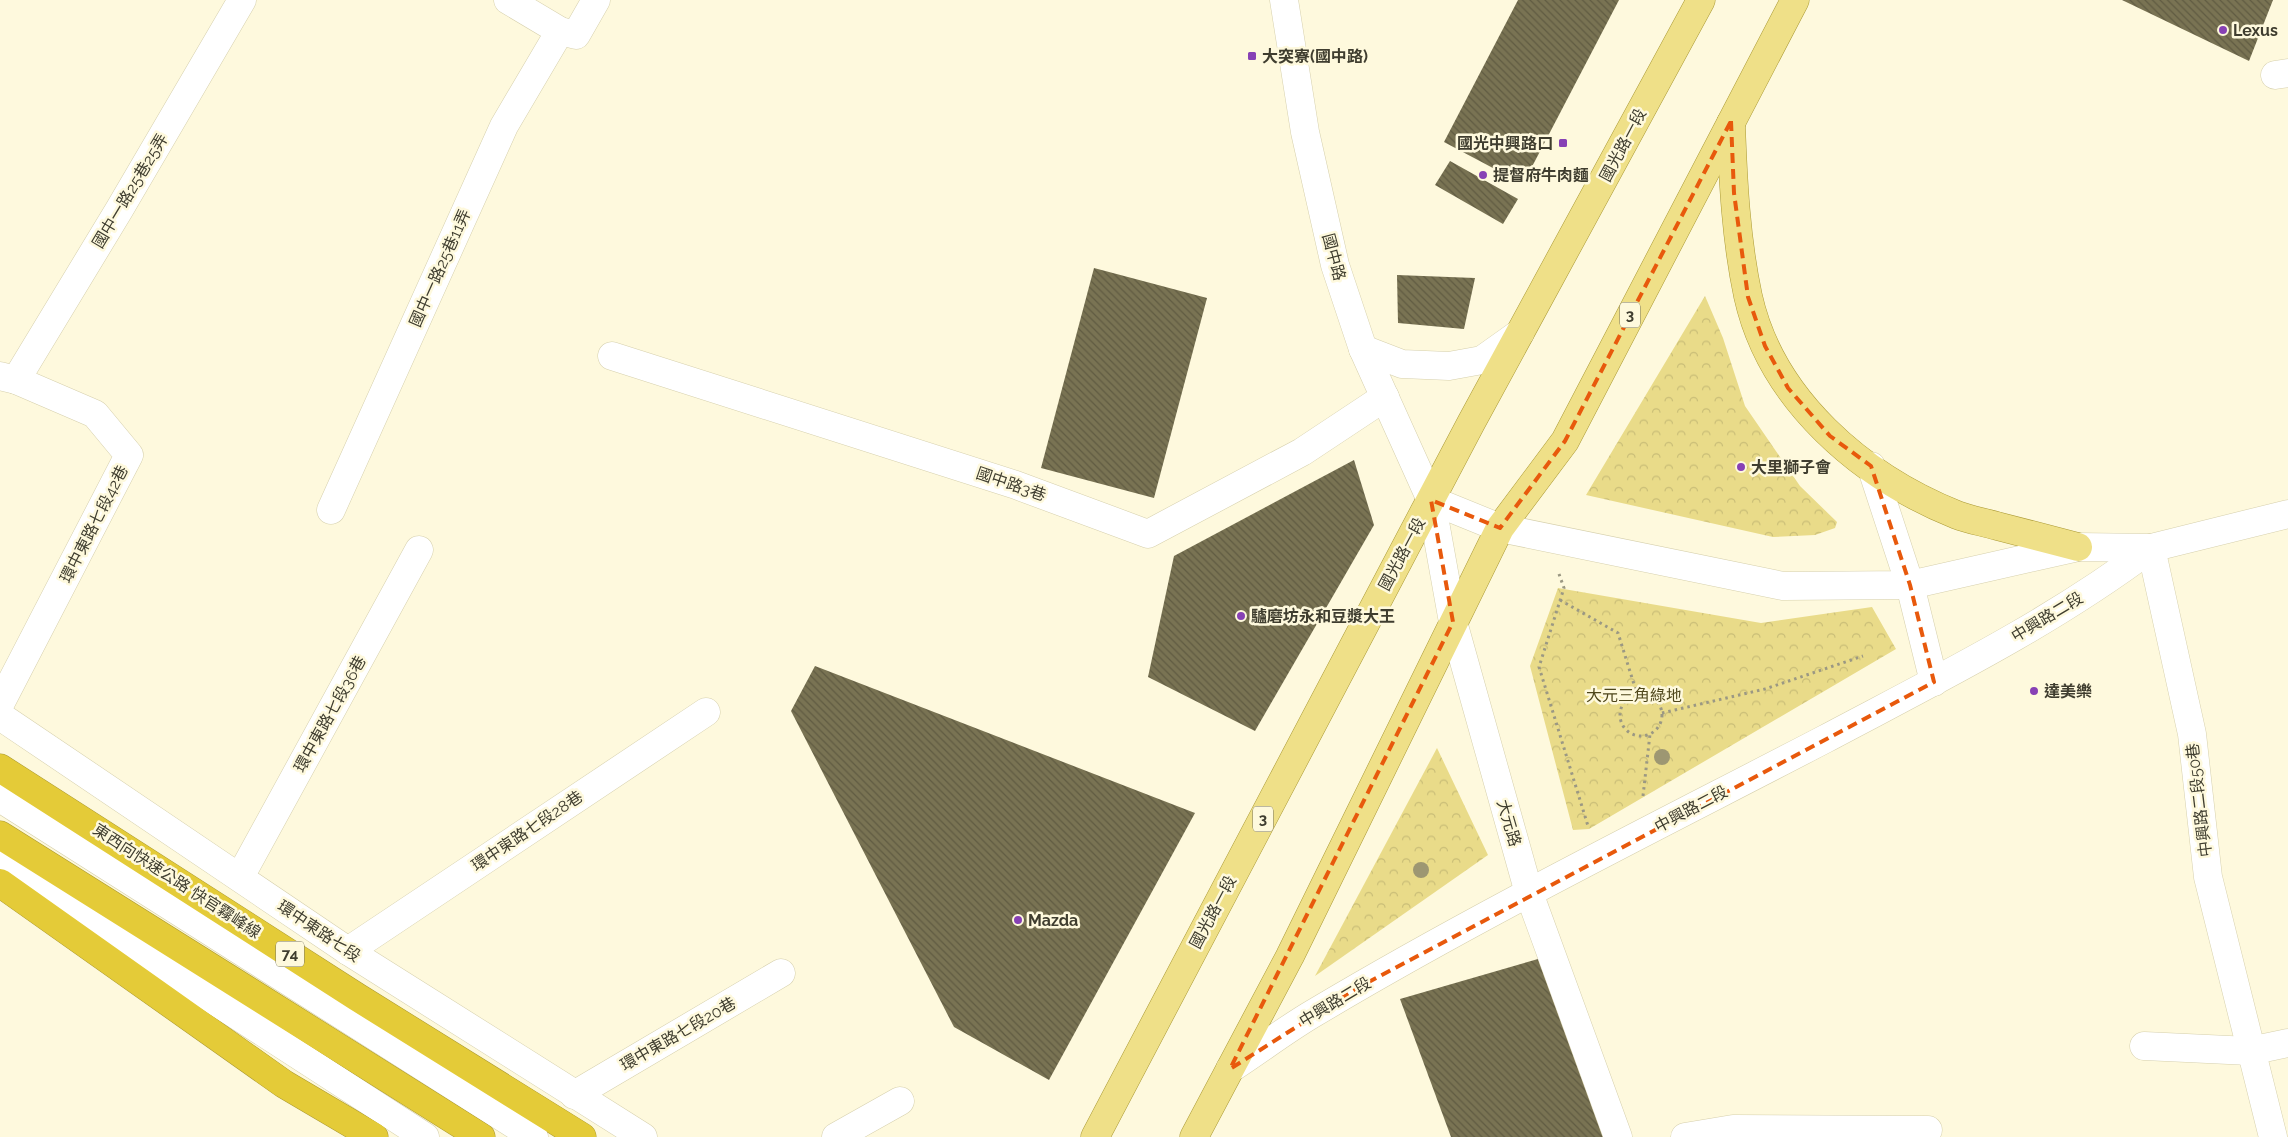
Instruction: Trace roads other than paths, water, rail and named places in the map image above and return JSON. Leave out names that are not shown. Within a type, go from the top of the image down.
[{"type":"highway","name":"東西向快速公路 快官霧峰線","points":[[0,768],[582,1137]]},
{"type":"highway","points":[[0,835],[481,1137]]},
{"type":"highway","points":[[0,883],[284,1084],[374,1137]]},
{"type":"main road","name":"國光路一段","points":[[1095,1137],[1520,333],[1701,0]]},
{"type":"main road","name":"3","points":[[1194,1137],[1295,947],[1500,528],[1565,441],[1795,0]]},
{"type":"main road","points":[[1731,121],[1734,193],[1748,297],[1765,346],[1788,388],[1830,436],[1890,481],[1958,515],[2078,547]]},
{"type":"street","name":"國中一路25巷25弄","points":[[8,378],[124,202],[242,0]]},
{"type":"street","points":[[508,0],[560,32],[576,35],[596,0]]},
{"type":"street","name":"國中路","points":[[1284,0],[1305,132],[1334,265],[1363,349],[1431,500]]},
{"type":"street","name":"國中一路25巷11弄","points":[[331,510],[504,126],[560,32]]},
{"type":"street","points":[[1363,349],[1402,364],[1449,366],[1482,360],[1520,333]]},
{"type":"street","name":"國中路3巷","points":[[612,356],[1016,485],[1148,534],[1302,452],[1385,397]]},
{"type":"street","name":"環中東路七段42巷","points":[[0,704],[129,455],[95,414],[8,378]]},
{"type":"street","points":[[1871,466],[1910,585],[1934,682]]},
{"type":"street","name":"中興路二段","points":[[1431,500],[1500,528],[1783,586],[1910,585],[2078,547],[2151,548],[2288,514]]},
{"type":"street","name":"大元路","points":[[1431,500],[1453,622],[1529,893],[1618,1137]]},
{"type":"street","name":"中興路二段","points":[[1230,1069],[1312,1014],[1529,893],[1934,682],[2021,633],[2110,579],[2151,548]]},
{"type":"street","name":"中興路二段50巷","points":[[2151,548],[2192,734],[2208,877],[2272,1137]]},
{"type":"street","name":"環中東路七段36巷","points":[[240,877],[419,550]]},
{"type":"street","name":"環中東路七段28巷","points":[[348,950],[706,712]]},
{"type":"street","name":"環中東路七段","points":[[0,716],[348,950],[643,1137]]},
{"type":"street","points":[[0,798],[534,1137]]},
{"type":"street","points":[[0,862],[425,1137]]},
{"type":"street","name":"環中東路七段20巷","points":[[574,1094],[781,973]]},
{"type":"street","points":[[2144,1046],[2250,1051],[2288,1043]]},
{"type":"street","points":[[836,1137],[900,1101]]},
{"type":"street","points":[[1685,1137],[1733,1129],[1928,1130]]},
{"type":"place","name":"Lexus","points":[[2223,30]]},
{"type":"place","name":"大突寮(國中路)","points":[[1252,56]]},
{"type":"place","name":"國光中興路口","points":[[1563,143]]},
{"type":"place","name":"提督府牛肉麵","points":[[1483,175]]},
{"type":"place","name":"大里獅子會","points":[[1741,467]]},
{"type":"place","name":"驢磨坊永和豆漿大王","points":[[1241,616]]},
{"type":"place","name":"達美樂","points":[[2034,691]]},
{"type":"place","name":"Mazda","points":[[1018,920]]},
{"type":"park label","name":"大元三角綠地","points":[[1634,695]]}]
